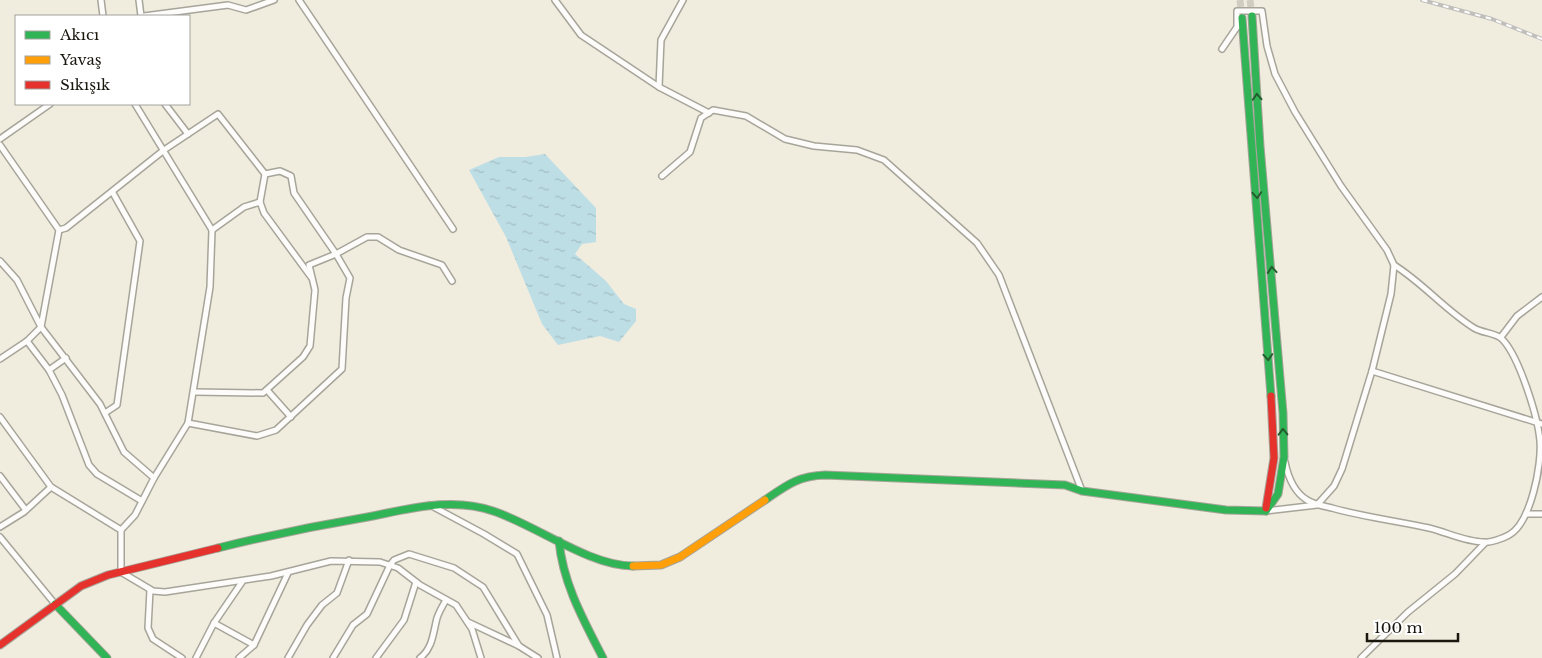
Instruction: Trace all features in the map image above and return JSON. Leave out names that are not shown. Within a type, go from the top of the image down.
[{"type":"main road","points":[[1252,16],[1260,146],[1276,316],[1284,458],[1278,494],[1266,511]]},
{"type":"main road","points":[[1242,18],[1272,413],[1274,458],[1266,511]]},
{"type":"main road","points":[[0,645],[82,586],[122,572],[277,533],[430,506],[468,504],[494,511],[604,561],[630,566],[661,565],[680,558],[791,482],[806,476],[825,475],[1056,484],[1082,491],[1226,510],[1266,511]]},
{"type":"main road","points":[[559,541],[559,555],[563,566],[584,620],[603,658]]},
{"type":"main road","points":[[55,604],[107,658]]},
{"type":"street","points":[[101,0],[103,15]]},
{"type":"street","points":[[139,0],[143,15]]},
{"type":"street","points":[[151,15],[228,5],[246,10],[274,0]]},
{"type":"street","points":[[299,0],[453,229]]},
{"type":"street","points":[[555,0],[581,35],[659,87],[709,113]]},
{"type":"street","points":[[659,87],[661,40],[683,0]]},
{"type":"street","points":[[1222,49],[1237,27],[1237,11],[1262,11],[1267,46],[1279,82],[1341,186],[1387,250],[1394,265],[1391,294],[1372,371],[1342,469],[1334,486],[1317,505],[1266,511]]},
{"type":"street","points":[[0,139],[49,105]]},
{"type":"street","points":[[136,105],[212,230],[210,286],[188,423],[154,478],[134,516],[121,530],[122,572],[150,590],[166,592],[242,582],[288,573],[331,561],[380,562],[398,568],[416,582],[456,605],[472,629],[481,658]]},
{"type":"street","points":[[166,105],[188,134]]},
{"type":"street","points":[[662,176],[690,152],[701,118],[714,110],[746,116],[786,139],[814,146],[857,150],[884,160],[938,210],[978,243],[999,275],[1082,491]]},
{"type":"street","points":[[59,230],[66,228],[113,193],[164,150],[218,114],[265,174],[260,202],[264,213],[313,279]]},
{"type":"street","points":[[0,145],[59,230],[41,327],[27,341],[0,359]]},
{"type":"street","points":[[188,423],[257,436],[276,430],[342,369],[350,278],[294,192],[291,176],[280,171],[265,174]]},
{"type":"street","points":[[105,413],[117,405],[140,241],[113,193]]},
{"type":"street","points":[[212,230],[244,207],[260,202]]},
{"type":"street","points":[[194,392],[238,394],[263,393],[267,390],[303,357],[310,346],[315,290],[309,265],[336,254],[367,237],[378,237],[399,250],[442,265],[452,281]]},
{"type":"street","points":[[0,261],[17,280],[41,327],[66,358],[105,413],[124,452],[154,478]]},
{"type":"street","points":[[1360,658],[1408,612],[1455,574],[1485,543],[1509,536],[1519,527],[1533,498],[1540,443],[1540,423],[1514,355],[1501,337],[1480,332],[1459,318],[1415,278],[1394,265]]},
{"type":"street","points":[[1501,337],[1517,316],[1542,297]]},
{"type":"street","points":[[27,341],[49,370],[62,395],[89,466],[97,474],[142,501]]},
{"type":"street","points":[[49,370],[66,358]]},
{"type":"street","points":[[1372,371],[1540,423]]},
{"type":"street","points":[[267,390],[291,417]]},
{"type":"street","points":[[0,417],[51,488],[121,530]]},
{"type":"street","points":[[1284,458],[1288,476],[1299,493],[1317,505],[1350,514],[1387,519],[1485,543]]},
{"type":"street","points":[[0,476],[25,509]]},
{"type":"street","points":[[0,526],[51,488]]},
{"type":"street","points":[[430,506],[484,534],[517,554],[547,615],[557,658]]},
{"type":"street","points":[[1526,514],[1542,514]]},
{"type":"street","points":[[0,537],[55,604]]},
{"type":"street","points":[[333,658],[353,625],[367,614],[390,565],[394,560],[408,554],[454,568],[483,587],[519,646]]},
{"type":"street","points":[[288,658],[307,625],[322,605],[337,593],[349,560]]},
{"type":"street","points":[[239,658],[254,645],[288,573]]},
{"type":"street","points":[[196,658],[214,623],[242,582]]},
{"type":"street","points":[[376,658],[404,620],[416,582]]},
{"type":"street","points":[[150,590],[147,611],[148,628],[153,638],[182,658]]},
{"type":"street","points":[[420,658],[430,645],[438,617],[446,600]]},
{"type":"street","points":[[467,622],[519,646],[538,658]]},
{"type":"street","points":[[214,623],[254,645]]},
{"type":"water","points":[[545,154],[596,208],[596,242],[582,244],[575,254],[606,281],[624,304],[636,309],[636,321],[619,342],[600,336],[558,345],[542,324],[506,237],[469,170],[499,157],[525,157]]},
{"type":"tunnel","points":[[1240,0],[1242,17]]},
{"type":"tunnel","points":[[1250,0],[1252,16]]},
{"type":"railway","points":[[1422,0],[1492,19],[1542,39]]},
{"type":"traffic: fast","points":[[1252,16],[1260,146],[1283,413],[1284,457],[1278,494],[1266,511]]},
{"type":"traffic: fast","points":[[1242,18],[1271,396]]},
{"type":"traffic: fast","points":[[765,500],[800,479],[825,475],[1065,485],[1082,491],[1226,510],[1266,511]]},
{"type":"traffic: fast","points":[[218,548],[411,508],[461,505],[477,507],[510,517],[581,552],[616,564],[633,566]]},
{"type":"traffic: fast","points":[[559,541],[561,557],[575,602],[603,658]]},
{"type":"traffic: fast","points":[[55,604],[107,658]]},
{"type":"traffic: slow","points":[[633,566],[661,565],[680,557],[765,500]]},
{"type":"traffic: jam","points":[[1266,508],[1274,458],[1271,396]]},
{"type":"traffic: jam","points":[[0,645],[81,586],[108,575],[218,548]]}]
